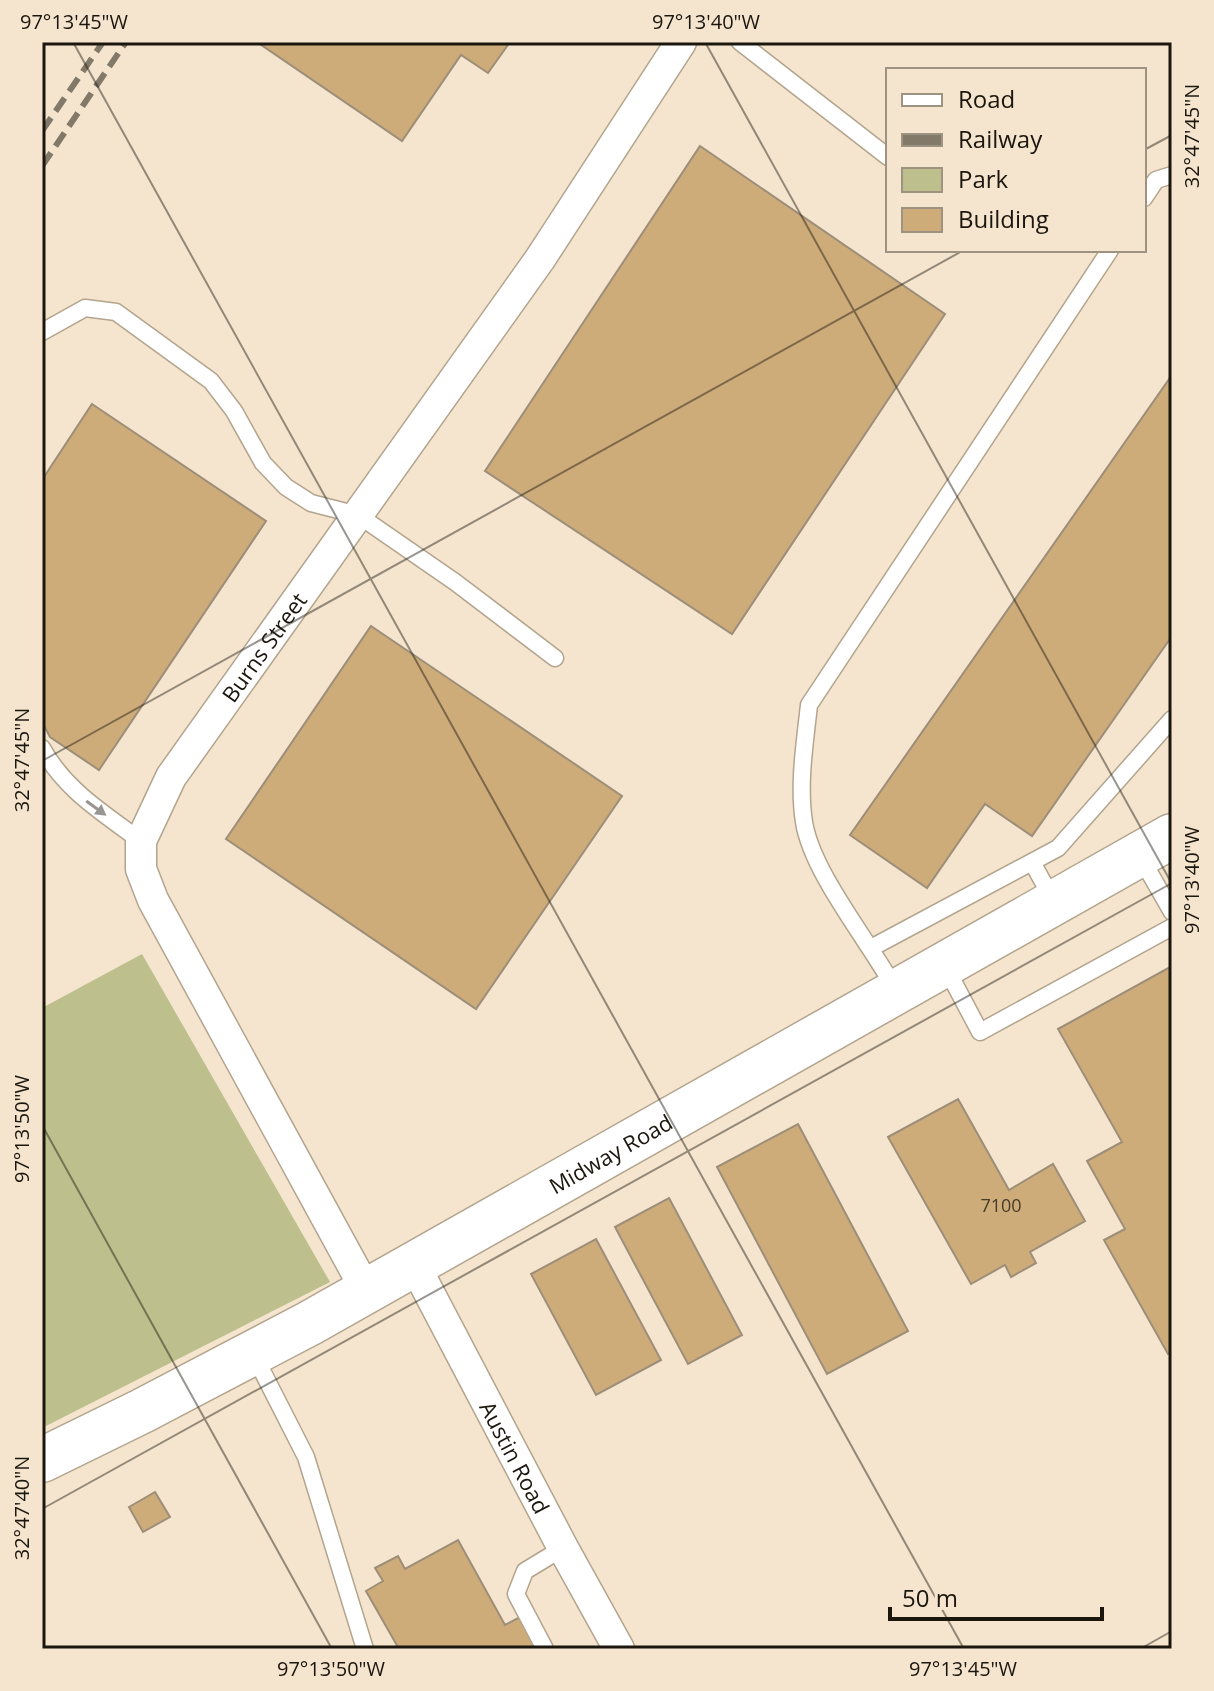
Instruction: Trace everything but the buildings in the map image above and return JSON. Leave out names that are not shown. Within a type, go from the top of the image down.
[{"type":"main road","name":"Midway Road","points":[[42,1460],[253,1354],[1156,845]]},
{"type":"street","name":"Burns Street","points":[[141,841],[171,777],[540,259],[681,42]]},
{"type":"street","points":[[141,841],[141,869],[153,900],[366,1290]]},
{"type":"street","name":"Austin Road","points":[[414,1264],[619,1649]]},
{"type":"lane","points":[[740,42],[886,155]]},
{"type":"lane","points":[[1146,195],[1156,180],[1172,175]]},
{"type":"lane","points":[[896,991],[814,859],[804,822],[803,767],[809,705],[1109,252]]},
{"type":"lane","points":[[42,332],[85,308],[116,312],[211,381],[234,411],[263,463],[286,487],[311,503],[358,515],[455,582],[555,658]]},
{"type":"lane","points":[[871,948],[1058,848],[1172,719]]},
{"type":"lane","points":[[42,748],[54,770],[76,794],[141,841]]},
{"type":"lane","points":[[1156,845],[1172,912]]},
{"type":"lane","points":[[1032,862],[1054,902]]},
{"type":"lane","points":[[944,964],[980,1032],[1172,927]]},
{"type":"lane","points":[[253,1354],[272,1385],[306,1457],[365,1649]]},
{"type":"lane","points":[[542,1645],[516,1594],[525,1571],[563,1548]]},
{"type":"green space","points":[[142,954],[330,1282],[42,1428],[42,1008]]},
{"type":"railway","points":[[42,131],[103,42]]},
{"type":"railway","points":[[42,166],[126,42]]}]
